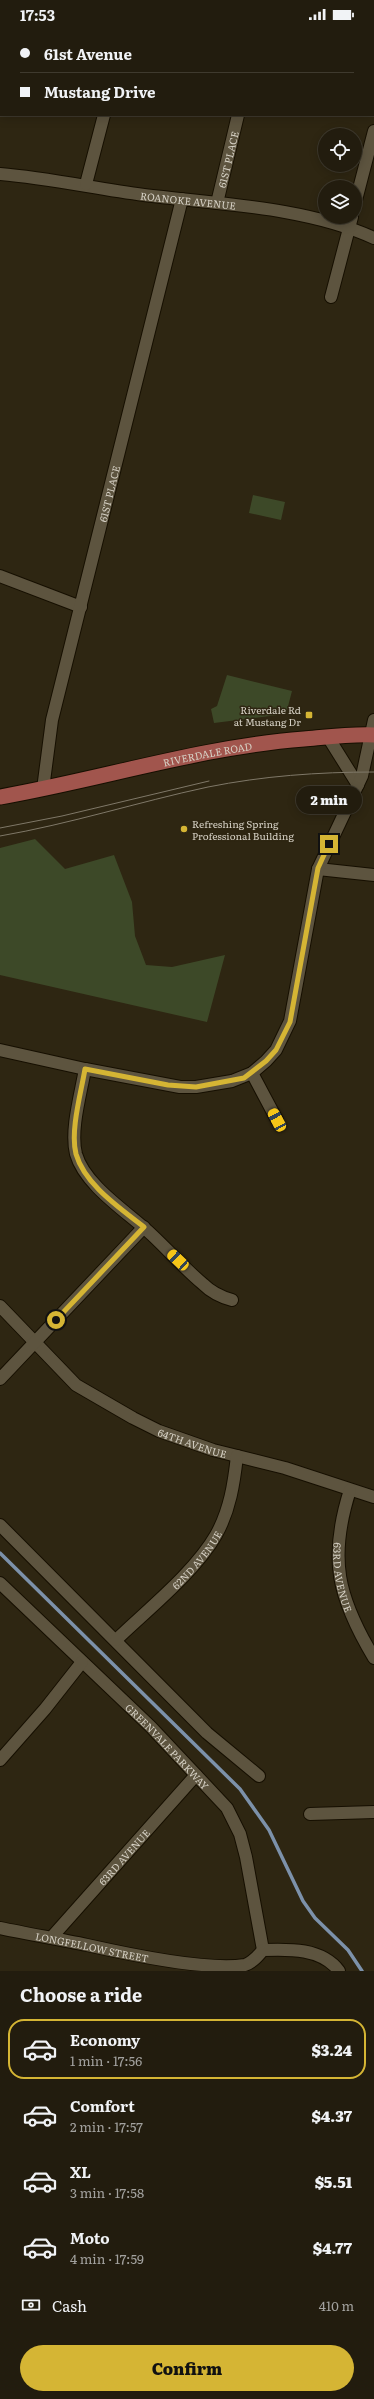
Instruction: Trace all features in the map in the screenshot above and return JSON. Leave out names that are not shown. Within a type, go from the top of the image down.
[{"type":"main road","name":"RIVERDALE ROAD","points":[[0,796],[43,789],[210,751],[265,742],[373,735]]},
{"type":"main road","name":"RIVERDALE ROAD","points":[[0,788],[43,789]]},
{"type":"street","points":[[86,184],[104,116]]},
{"type":"street","name":"61ST PLACE","points":[[217,203],[238,116]]},
{"type":"street","points":[[361,180],[374,131]]},
{"type":"street","name":"ROANOKE AVENUE","points":[[0,174],[86,184],[142,195],[217,203],[318,219]]},
{"type":"street","name":"61ST PLACE","points":[[43,789],[52,720],[82,607],[182,199]]},
{"type":"street","points":[[331,297],[349,224]]},
{"type":"street","name":"ROANOKE AVENUE","points":[[353,224],[374,238]]},
{"type":"street","points":[[0,576],[82,607]]},
{"type":"street","points":[[0,1050],[85,1069],[185,1087],[232,1081],[252,1073],[276,1050],[290,1022],[318,868],[358,785],[373,735],[374,720]]},
{"type":"street","points":[[328,737],[358,785]]},
{"type":"street","points":[[318,868],[374,875]]},
{"type":"street","points":[[85,1069],[75,1130],[76,1154],[88,1175],[105,1194],[144,1227],[202,1284],[222,1297],[232,1300]]},
{"type":"street","points":[[252,1073],[277,1120]]},
{"type":"street","points":[[0,1379],[144,1227]]},
{"type":"street","name":"64TH AVENUE","points":[[0,1306],[76,1385],[104,1403],[159,1431],[212,1450],[311,1476],[374,1497]]},
{"type":"street","name":"62ND AVENUE","points":[[116,1640],[193,1565],[216,1535],[233,1490],[237,1456]]},
{"type":"street","name":"63RD AVENUE","points":[[350,1490],[343,1512],[338,1554],[341,1589],[358,1632],[374,1658]]},
{"type":"street","points":[[0,1525],[207,1733],[258,1776]]},
{"type":"street","name":"GREENVALE PARKWAY","points":[[0,1583],[150,1727],[227,1808],[240,1834],[263,1950]]},
{"type":"street","points":[[0,1760],[45,1709],[82,1662]]},
{"type":"street","name":"63RD AVENUE","points":[[50,1938],[196,1775]]},
{"type":"street","points":[[310,1814],[374,1812]]},
{"type":"street","name":"LONGFELLOW STREET","points":[[0,1928],[136,1957],[200,1968],[226,1969],[245,1966],[254,1961],[263,1950]]},
{"type":"street","points":[[263,1950],[297,1950],[317,1954],[329,1960],[339,1971]]},
{"type":"green space","points":[[253,495],[285,502],[281,520],[249,513]]},
{"type":"green space","points":[[227,675],[292,691],[286,714],[214,723],[211,709],[217,706]]},
{"type":"green space","points":[[35,839],[65,869],[114,855],[132,902],[135,936],[146,965],[172,967],[225,955],[207,1022],[0,975],[0,848]]},
{"type":"waterway","points":[[0,1553],[240,1789],[269,1830],[303,1901],[315,1918],[348,1950],[362,1971]]},
{"type":"tram line","points":[[0,836],[229,783],[291,775],[374,772]]},
{"type":"tram line","points":[[0,828],[62,816],[209,781]]},
{"type":"place","name":"Riverdale Rd at Mustang Dr","points":[[309,715]]},
{"type":"place","name":"Refreshing Spring Professional Building","points":[[184,829]]},
{"type":"route","points":[[56,1320],[144,1227],[105,1194],[88,1175],[76,1154],[75,1130],[85,1069],[180,1087],[196,1087],[215,1085],[244,1078],[266,1061],[276,1050],[290,1022],[296,998],[315,894],[318,868],[329,844]]}]
